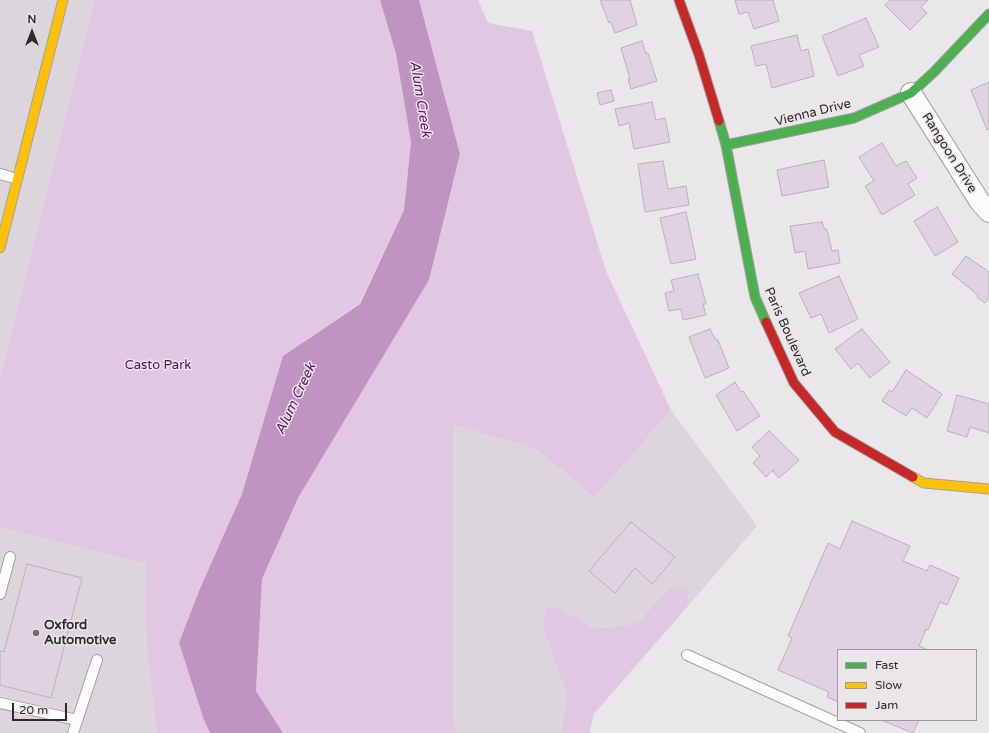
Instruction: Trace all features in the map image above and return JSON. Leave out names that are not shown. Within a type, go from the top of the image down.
[{"type":"street","points":[[0,248],[63,0]]},
{"type":"street","name":"Paris Boulevard","points":[[679,0],[700,55],[726,145],[755,297],[794,383],[835,432],[924,483],[989,489]]},
{"type":"street","name":"Vienna Drive","points":[[726,145],[780,136],[854,118],[911,92],[934,72],[989,14]]},
{"type":"street","name":"Rangoon Drive","points":[[911,92],[980,202],[989,212]]},
{"type":"lane","points":[[0,174],[17,179]]},
{"type":"lane","points":[[0,594],[10,557]]},
{"type":"lane","points":[[687,655],[860,733]]},
{"type":"lane","points":[[73,733],[97,660]]},
{"type":"lane","points":[[0,703],[77,720]]},
{"type":"shaded area","points":[[0,0],[94,0],[0,380]]},
{"type":"shaded area","points":[[671,410],[757,526],[688,606],[688,589],[670,589],[638,622],[613,628],[591,627],[560,608],[543,629],[567,695],[561,733],[457,733],[453,724],[453,425],[536,449],[595,498]]},
{"type":"shaded area","points":[[0,527],[146,564],[145,609],[148,662],[157,733],[0,733]]},
{"type":"green space","name":"Casto Park","points":[[94,0],[380,0],[396,54],[411,142],[404,210],[359,304],[303,342],[251,464],[242,494],[236,733],[157,733],[148,662],[145,609],[146,564],[0,527],[0,380]]},
{"type":"green space","points":[[419,0],[478,0],[488,23],[532,31],[606,271],[671,410],[595,498],[536,449],[453,425],[453,724],[457,733],[283,733],[256,691],[262,579],[298,498],[429,280],[460,154]]},
{"type":"green space","points":[[669,589],[688,589],[688,606],[593,715],[590,733],[561,733],[567,695],[543,629],[546,607],[560,608],[591,627],[613,628],[638,622]]},
{"type":"water","name":"Alum Creek","points":[[380,0],[419,0],[460,154],[429,280],[298,498],[262,579],[256,691],[283,733],[210,733],[204,720],[179,643],[199,591],[242,494],[283,356],[360,304],[404,210],[411,142],[396,54]]},
{"type":"building","points":[[600,0],[630,0],[637,25],[615,33],[611,22],[609,23]]},
{"type":"building","points":[[735,0],[773,0],[779,21],[754,29],[748,12],[739,14]]},
{"type":"building","points":[[890,0],[928,0],[921,7],[927,13],[910,30],[885,5]]},
{"type":"building","points":[[866,18],[879,47],[859,55],[864,66],[838,76],[822,36]]},
{"type":"building","points":[[797,35],[801,51],[808,49],[814,76],[772,88],[766,64],[756,66],[751,46]]},
{"type":"building","points":[[642,41],[646,54],[648,53],[657,81],[631,89],[628,79],[630,79],[621,48]]},
{"type":"building","points":[[989,82],[989,129],[987,130],[971,90]]},
{"type":"building","points":[[611,90],[614,101],[600,105],[597,93]]},
{"type":"building","points":[[652,102],[656,120],[665,118],[670,142],[634,149],[629,123],[619,126],[615,109]]},
{"type":"building","points":[[882,143],[896,166],[906,161],[917,178],[908,184],[915,195],[882,215],[865,186],[874,181],[859,157]]},
{"type":"building","points":[[824,160],[829,187],[782,196],[777,170]]},
{"type":"building","points":[[663,161],[668,189],[686,186],[689,205],[645,212],[638,164]]},
{"type":"building","points":[[937,207],[958,242],[935,256],[914,221]]},
{"type":"building","points":[[686,212],[696,259],[671,264],[660,218]]},
{"type":"building","points":[[822,222],[824,228],[827,230],[832,251],[838,250],[840,263],[808,269],[805,251],[795,253],[790,226]]},
{"type":"building","points":[[966,256],[989,272],[989,298],[985,303],[977,297],[978,295],[952,274]]},
{"type":"building","points":[[698,274],[706,304],[703,304],[706,315],[683,320],[681,309],[669,311],[665,293],[674,291],[671,280]]},
{"type":"building","points":[[839,276],[858,319],[829,333],[821,314],[811,318],[799,293]]},
{"type":"building","points":[[710,329],[716,340],[718,340],[729,368],[705,378],[689,337]]},
{"type":"building","points":[[862,329],[890,362],[870,378],[858,363],[851,369],[835,349]]},
{"type":"building","points":[[906,370],[942,394],[927,418],[912,408],[906,416],[882,401],[889,390],[892,392]]},
{"type":"building","points":[[735,382],[760,416],[737,431],[716,395]]},
{"type":"building","points":[[957,395],[989,404],[989,433],[970,427],[967,437],[947,431]]},
{"type":"building","points":[[769,431],[799,460],[779,478],[773,471],[774,469],[766,477],[753,463],[760,456],[752,447]]},
{"type":"building","points":[[852,521],[910,546],[903,561],[927,571],[930,565],[959,578],[947,605],[940,602],[928,630],[926,629],[919,646],[926,649],[837,649],[837,702],[827,697],[829,692],[778,670],[792,638],[788,636],[828,543],[840,549]]},
{"type":"building","points":[[631,522],[675,557],[652,584],[635,568],[615,593],[589,571]]},
{"type":"building","points":[[27,564],[82,578],[51,698],[0,685],[0,651],[4,652]]},
{"type":"building","points":[[883,721],[919,721],[913,733]]},
{"type":"traffic: fast","points":[[726,145],[854,118],[911,93],[934,72],[989,14]]},
{"type":"traffic: fast","points":[[719,121],[726,145],[755,297],[766,322]]},
{"type":"traffic: slow","points":[[0,248],[63,0]]},
{"type":"traffic: slow","points":[[913,477],[924,483],[989,489]]},
{"type":"traffic: jam","points":[[679,0],[699,55],[719,121]]},
{"type":"traffic: jam","points":[[766,322],[794,383],[835,432],[913,477]]},
{"type":"place","name":"Oxford Automotive","points":[[36,633]]}]
